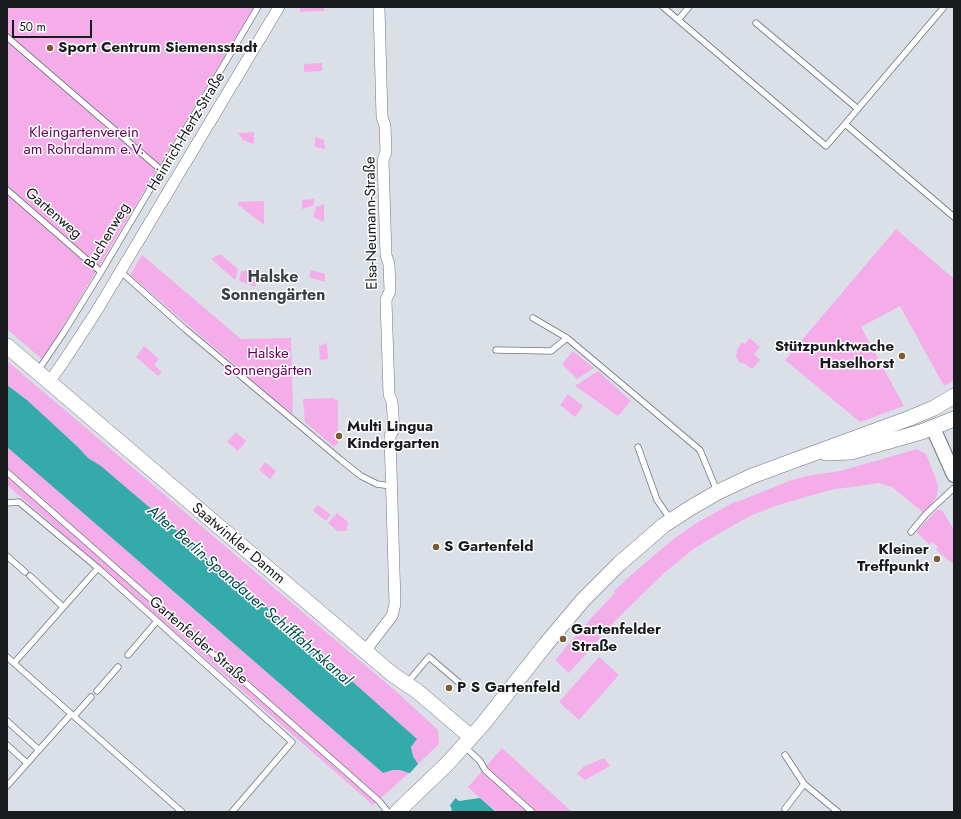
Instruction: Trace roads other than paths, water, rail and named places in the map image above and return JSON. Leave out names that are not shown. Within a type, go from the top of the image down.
[{"type":"main road","name":"Saatwinkler Damm","points":[[7,346],[392,674],[407,683],[468,742]]},
{"type":"main road","points":[[397,812],[416,795],[468,742],[502,702],[546,644],[583,600],[624,559],[672,520],[718,492],[752,476],[934,408],[954,396]]},
{"type":"main road","points":[[934,408],[953,423]]},
{"type":"main road","points":[[933,428],[934,408]]},
{"type":"main road","points":[[813,454],[851,452],[953,423]]},
{"type":"street","name":"Heinrich-Hertz-Straße","points":[[48,382],[64,361],[120,271],[279,7]]},
{"type":"street","name":"Elsa-Neumann-Straße","points":[[365,651],[392,616],[395,604],[390,436],[394,429],[392,402],[389,394],[386,300],[390,291],[389,264],[386,255],[383,160],[386,152],[385,126],[382,117],[379,7]]},
{"type":"street","points":[[933,428],[954,475]]},
{"type":"lane","name":"Buchenweg","points":[[37,372],[101,272],[258,7]]},
{"type":"lane","points":[[663,7],[826,146],[944,7]]},
{"type":"lane","points":[[678,20],[689,7]]},
{"type":"lane","points":[[756,23],[858,109]]},
{"type":"lane","points":[[7,37],[162,170]]},
{"type":"lane","points":[[845,124],[954,217]]},
{"type":"lane","name":"Gartenweg","points":[[7,190],[101,272]]},
{"type":"lane","points":[[120,271],[185,329],[328,450],[361,476],[377,484],[391,486]]},
{"type":"lane","points":[[533,318],[567,338],[700,450],[718,492]]},
{"type":"lane","points":[[496,350],[551,351],[567,338]]},
{"type":"lane","points":[[638,448],[657,500],[672,520]]},
{"type":"lane","name":"Gartenfelder Straße","points":[[7,472],[379,801],[388,812]]},
{"type":"lane","points":[[911,532],[926,514],[954,488]]},
{"type":"lane","points":[[7,503],[19,502],[98,568],[292,742],[232,812]]},
{"type":"lane","points":[[7,556],[25,572]]},
{"type":"lane","points":[[14,663],[98,568]]},
{"type":"lane","points":[[30,576],[63,607]]},
{"type":"lane","points":[[128,655],[157,621]]},
{"type":"lane","points":[[7,657],[182,812]]},
{"type":"lane","points":[[407,683],[429,657],[463,686]]},
{"type":"lane","points":[[96,690],[118,667]]},
{"type":"lane","points":[[8,782],[91,697]]},
{"type":"lane","points":[[7,722],[39,750]]},
{"type":"lane","name":"Saatwinkler Damm","points":[[468,742],[485,770],[532,812]]},
{"type":"lane","points":[[7,745],[27,763]]},
{"type":"lane","points":[[785,755],[804,784],[838,812]]},
{"type":"lane","points":[[784,809],[804,784]]},
{"type":"water","name":"Alter Berlin-Spandauer Schifffahrtskanal","points":[[7,385],[27,400],[88,458],[101,466],[318,651],[417,739],[411,747],[413,756],[418,764],[459,801],[480,798],[496,812],[452,812],[451,807],[438,795],[434,795],[409,773],[400,770],[393,770],[383,773],[7,447]]},
{"type":"place","name":"Sport Centrum Siemensstadt","points":[[50,48]]},
{"type":"place","name":"Stützpunktwache Haselhorst","points":[[902,356]]},
{"type":"place","name":"Multi Lingua Kindergarten","points":[[339,436]]},
{"type":"place","name":"S Gartenfeld","points":[[436,547]]},
{"type":"place","name":"Kleiner Treffpunkt","points":[[937,559]]},
{"type":"place","name":"Gartenfelder Straße","points":[[563,639]]},
{"type":"place","name":"P S Gartenfeld","points":[[449,688]]},
{"type":"district","name":"Halske Sonnengärten","points":[[273,287]]},
{"type":"park label","name":"Kleingartenverein am Rohrdamm e.V.","points":[[84,142]]}]
